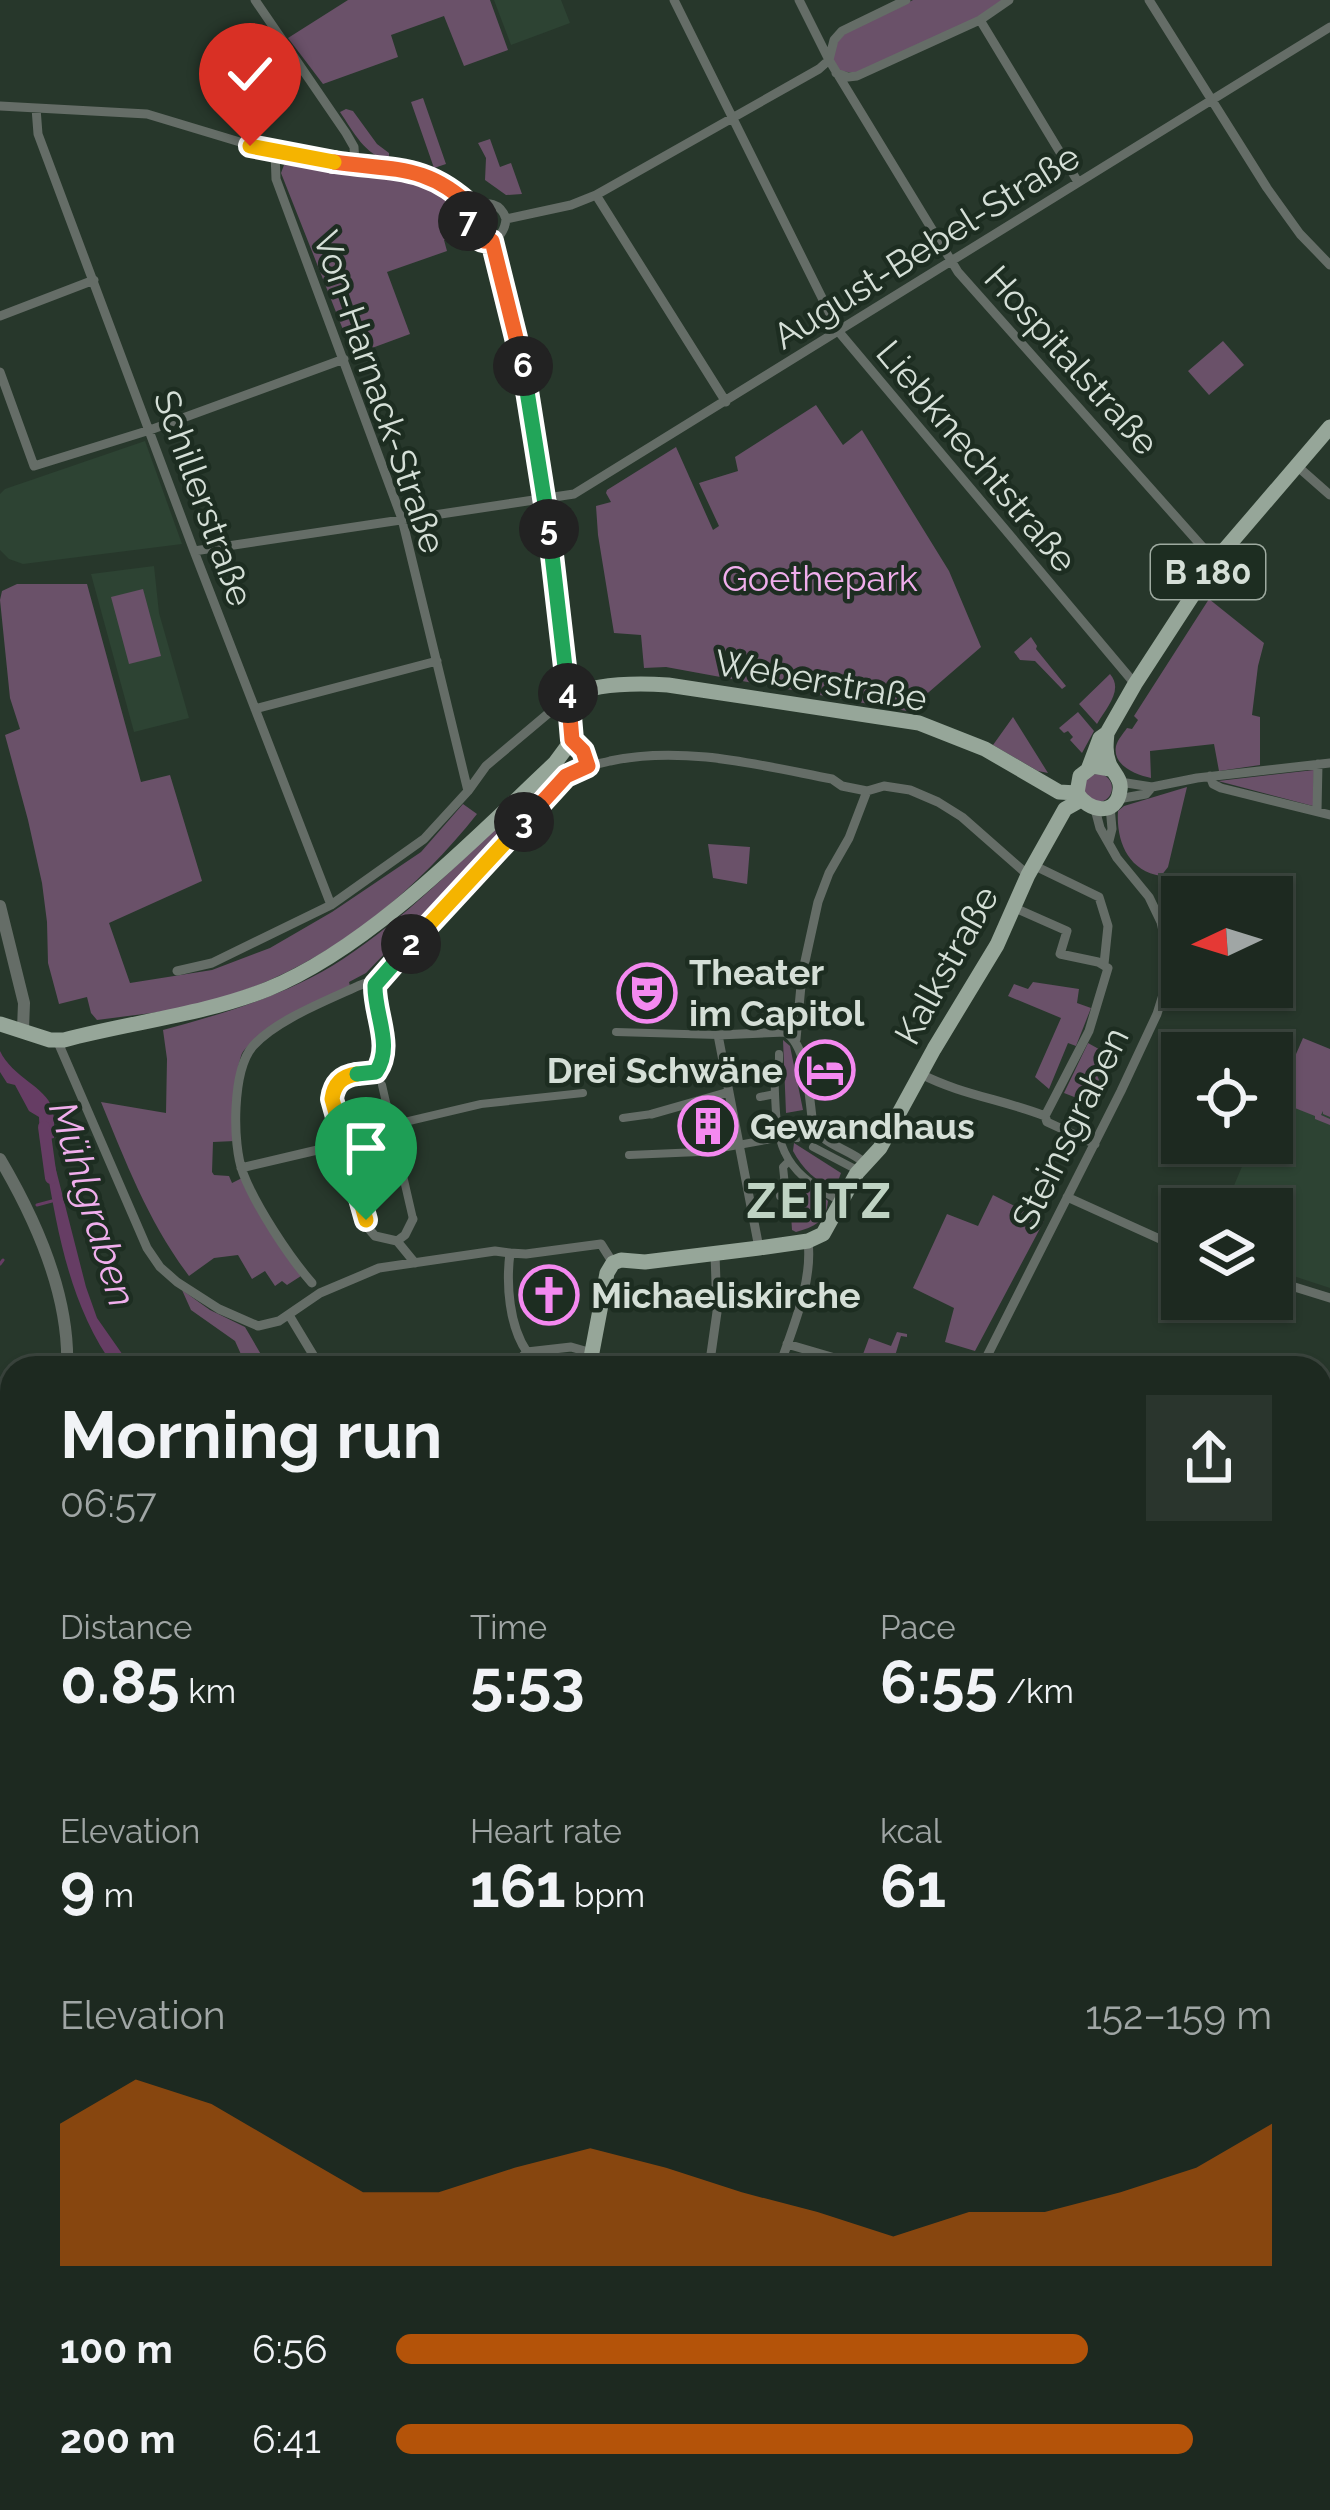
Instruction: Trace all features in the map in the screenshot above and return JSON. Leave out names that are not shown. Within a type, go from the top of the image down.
[{"type":"main road","name":"B 180","points":[[1097,789],[1107,733],[1135,683],[1215,561],[1330,427]]},
{"type":"main road","name":"Weberstraße","points":[[569,696],[590,689],[668,685],[919,723],[985,749],[1063,793],[1097,789]]},
{"type":"main road","points":[[0,1024],[57,1040],[230,1002],[319,963],[417,890],[555,763],[572,740],[569,696]]},
{"type":"main road","name":"Kalkstraße","points":[[811,1240],[830,1226],[862,1167],[880,1148],[997,945],[1065,809],[1097,789]]},
{"type":"main road","points":[[609,1250],[621,1260],[645,1262],[811,1240]]},
{"type":"main road","points":[[591,1356],[609,1250]]},
{"type":"street","points":[[254,0],[354,146],[355,165]]},
{"type":"street","name":"Liebknechtstraße","points":[[674,0],[839,332],[1135,683]]},
{"type":"street","name":"Hospitalstraße","points":[[799,0],[836,73],[951,263],[1215,561]]},
{"type":"street","points":[[506,219],[572,205],[734,120],[819,69],[829,60],[834,40],[842,31],[906,0]]},
{"type":"street","points":[[836,73],[857,76],[980,20],[1009,0]]},
{"type":"street","points":[[1148,0],[1267,188],[1330,265]]},
{"type":"street","points":[[980,20],[1078,182]]},
{"type":"street","name":"August-Bebel-Straße","points":[[194,550],[545,500],[581,490],[1330,27]]},
{"type":"street","points":[[0,106],[147,115],[275,152],[423,174],[437,179],[473,208]]},
{"type":"street","name":"Schillerstraße","points":[[36,108],[38,134],[331,905]]},
{"type":"street","name":"Von-Harnack-Straße","points":[[275,152],[276,178],[403,519],[468,791]]},
{"type":"street","points":[[596,194],[726,402]]},
{"type":"street","points":[[487,202],[500,208],[506,219],[505,230],[492,241],[472,234],[468,220],[473,208],[487,202]]},
{"type":"street","points":[[177,971],[212,963],[331,905],[424,839],[487,766],[569,696],[522,358],[492,241]]},
{"type":"street","points":[[0,316],[94,280]]},
{"type":"street","points":[[0,372],[34,466],[150,430],[344,359]]},
{"type":"street","points":[[1297,466],[1330,495]]},
{"type":"street","points":[[255,710],[437,662]]},
{"type":"street","points":[[572,740],[583,751],[589,771]]},
{"type":"street","points":[[375,985],[566,776],[640,755],[661,754],[735,761],[832,779],[867,791],[884,785],[910,790],[962,817],[1031,870],[1099,897],[1108,926],[1107,974],[1089,1031],[1045,1116],[1047,1123],[1095,1144]]},
{"type":"street","points":[[1097,789],[1146,794],[1153,788],[1197,778],[1324,764],[1317,811]]},
{"type":"street","points":[[1210,776],[1221,788],[1330,815]]},
{"type":"street","points":[[1097,789],[1146,784],[1153,788]]},
{"type":"street","name":"Steinsgraben","points":[[987,1356],[1164,996],[1168,970],[1161,922],[1100,828],[1097,789]]},
{"type":"street","points":[[796,1039],[802,975],[818,902],[867,791]]},
{"type":"street","points":[[0,906],[4,943],[24,1003],[23,1029]]},
{"type":"street","points":[[1016,908],[1067,931],[1060,954],[1104,964]]},
{"type":"street","points":[[375,985],[384,1050],[376,1072]]},
{"type":"street","points":[[312,1283],[262,1209],[241,1168],[237,1102],[245,1057],[276,1028],[358,986],[375,985]]},
{"type":"street","points":[[616,1032],[785,1032],[800,1047],[813,1125],[810,1142]]},
{"type":"street","points":[[718,1034],[759,1248]]},
{"type":"street","points":[[57,1040],[147,1248],[177,1282],[250,1324],[270,1324],[320,1293],[380,1268],[495,1251],[526,1254],[595,1243],[609,1250]]},
{"type":"street","points":[[755,1070],[774,1066],[779,1054]]},
{"type":"street","points":[[774,1066],[777,1138],[786,1195],[780,1196]]},
{"type":"street","points":[[376,1072],[413,1219],[406,1235],[397,1241]]},
{"type":"street","points":[[376,1072],[348,1076],[335,1086],[332,1099],[370,1229],[376,1236],[397,1241],[416,1263]]},
{"type":"street","points":[[921,1074],[1045,1116]]},
{"type":"street","points":[[623,1118],[730,1092]]},
{"type":"street","points":[[392,1125],[481,1104],[583,1093]]},
{"type":"street","points":[[760,1097],[775,1094]]},
{"type":"street","points":[[727,1147],[789,1136],[855,1154],[862,1167]]},
{"type":"street","points":[[241,1168],[343,1144]]},
{"type":"street","points":[[629,1155],[699,1152]]},
{"type":"street","points":[[0,1159],[37,1232],[54,1281],[66,1356]]},
{"type":"street","points":[[782,1166],[842,1202]]},
{"type":"street","points":[[1067,1197],[1161,1240]]},
{"type":"street","points":[[783,1356],[802,1293],[811,1240]]},
{"type":"street","points":[[510,1253],[514,1327],[527,1352]]},
{"type":"street","points":[[711,1356],[717,1312],[715,1254]]},
{"type":"street","points":[[1293,1287],[1330,1298]]},
{"type":"street","points":[[289,1315],[313,1356]]},
{"type":"street","points":[[787,1344],[828,1356]]},
{"type":"street","points":[[523,1356],[571,1347],[583,1356]]},
{"type":"shaded area","points":[[494,0],[561,0],[570,23],[511,45]]},
{"type":"shaded area","points":[[145,441],[182,544],[23,564],[0,550],[0,494],[5,489]]},
{"type":"shaded area","points":[[154,566],[159,613],[189,718],[134,732],[91,574]]},
{"type":"shaded area","points":[[0,1051],[49,1101],[54,1138],[40,1141],[39,1117],[29,1111],[15,1085],[7,1083],[0,1072]]},
{"type":"shaded area","points":[[1330,1080],[1330,1288],[1293,1276],[1293,1188],[1233,1188],[1243,1164],[1293,1164],[1293,1107],[1315,1115]]},
{"type":"shaded area","points":[[54,1162],[97,1318],[124,1356],[107,1356],[87,1321],[62,1244],[46,1164]]},
{"type":"green space","points":[[348,0],[490,0],[508,50],[464,66],[444,16],[391,35],[398,57],[323,84],[288,38]]},
{"type":"green space","points":[[913,0],[1004,0],[977,19],[858,73],[838,71],[831,60],[836,41]]},
{"type":"green space","points":[[423,98],[446,164],[434,168],[411,102]]},
{"type":"green space","points":[[353,111],[389,153],[389,160],[360,142],[340,112]]},
{"type":"green space","points":[[490,139],[500,167],[511,163],[522,194],[506,195],[485,180],[486,158],[478,143]]},
{"type":"green space","points":[[284,165],[395,179],[434,190],[448,202],[463,233],[444,240],[447,251],[387,272],[410,334],[353,355],[281,173]]},
{"type":"green space","points":[[1223,341],[1244,365],[1209,395],[1188,371]]},
{"type":"green space","name":"Goethepark","points":[[816,405],[843,445],[862,430],[949,571],[981,647],[907,711],[666,667],[644,668],[641,635],[614,633],[596,506],[611,502],[607,490],[676,447],[713,530],[719,526],[699,483],[738,471],[735,457]]},
{"type":"green space","points":[[17,584],[87,584],[141,782],[170,775],[202,881],[109,923],[130,983],[212,970],[270,948],[421,852],[463,804],[477,814],[390,904],[322,953],[285,973],[207,1002],[152,1013],[97,1020],[87,997],[59,1004],[48,963],[42,883],[5,735],[20,729],[10,698],[0,600],[2,591]]},
{"type":"green space","points":[[143,589],[161,656],[129,664],[111,597]]},
{"type":"green space","points":[[1209,599],[1264,643],[1252,715],[1260,717],[1260,765],[1219,771],[1214,744],[1150,751],[1151,778],[1139,775],[1118,759],[1117,743],[1138,720],[1134,716]]},
{"type":"green space","points":[[1031,637],[1066,686],[1062,689],[1035,661],[1020,660],[1014,652]]},
{"type":"green space","points":[[1110,674],[1114,693],[1097,724],[1079,704]]},
{"type":"green space","points":[[1078,712],[1094,731],[1082,753],[1068,731],[1059,728]]},
{"type":"green space","points":[[1013,717],[1048,773],[993,745]]},
{"type":"green space","points":[[1314,770],[1313,806],[1218,781]]},
{"type":"green space","points":[[1098,774],[1108,778],[1112,788],[1108,798],[1098,802],[1088,798],[1084,788],[1088,778]]},
{"type":"green space","points":[[1187,787],[1168,867],[1161,876],[1140,868],[1126,853],[1118,811]]},
{"type":"green space","points":[[525,800],[528,804],[366,973],[272,1028],[241,1056],[235,1141],[213,1142],[212,1172],[229,1176],[232,1183],[242,1178],[301,1276],[275,1286],[265,1271],[252,1279],[238,1255],[214,1258],[189,1276],[150,1213],[101,1102],[166,1113],[163,1030],[278,993],[343,959],[415,904]]},
{"type":"green space","points":[[708,844],[750,847],[747,884],[713,878]]},
{"type":"green space","points":[[1033,982],[1079,989],[1077,1003],[1091,1008],[1076,1046],[1068,1043],[1049,1089],[1035,1077],[1061,1018],[1008,996],[1014,984],[1028,989]]},
{"type":"green space","points":[[1303,1038],[1330,1049],[1330,1117],[1323,1111],[1321,1115],[1330,1119],[1330,1125],[1293,1107],[1293,1061]]},
{"type":"green space","points":[[783,1040],[790,1046],[803,1110],[786,1113]]},
{"type":"green space","points":[[1088,1043],[1106,1053],[1087,1102],[1064,1093]]},
{"type":"green space","points":[[794,1143],[841,1173],[835,1189],[805,1169],[793,1151]]},
{"type":"green space","points":[[792,1180],[828,1201],[818,1222],[796,1232],[792,1230]]},
{"type":"green space","points":[[993,1195],[1044,1221],[975,1351],[945,1342],[954,1308],[913,1288],[947,1214],[978,1226]]},
{"type":"green space","points":[[182,1290],[245,1327],[262,1356],[242,1356],[235,1341],[191,1310]]},
{"type":"green space","points":[[897,1332],[907,1334],[901,1336],[895,1356],[862,1356],[869,1338],[891,1346]]},
{"type":"waterway","name":"Mühlgraben","points":[[44,1127],[51,1178]]},
{"type":"waterway","points":[[37,1205],[52,1201]]},
{"type":"waterway","points":[[0,1264],[3,1260]]},
{"type":"tunnel","points":[[699,1152],[727,1147]]},
{"type":"place","name":"Theater im Capitol","points":[[647,993]]},
{"type":"place","name":"Drei Schwäne","points":[[825,1070]]},
{"type":"place","name":"Gewandhaus","points":[[708,1126]]},
{"type":"place","name":"Michaeliskirche","points":[[549,1295]]},
{"type":"district","name":"ZEITZ","points":[[820,1201]]},
{"type":"route","points":[[250,146],[437,179],[473,208],[468,220],[472,234],[492,241],[535,430],[572,740],[583,751],[588,766],[566,776],[375,985],[382,1065],[376,1072],[341,1080],[332,1099],[366,1220]]}]
